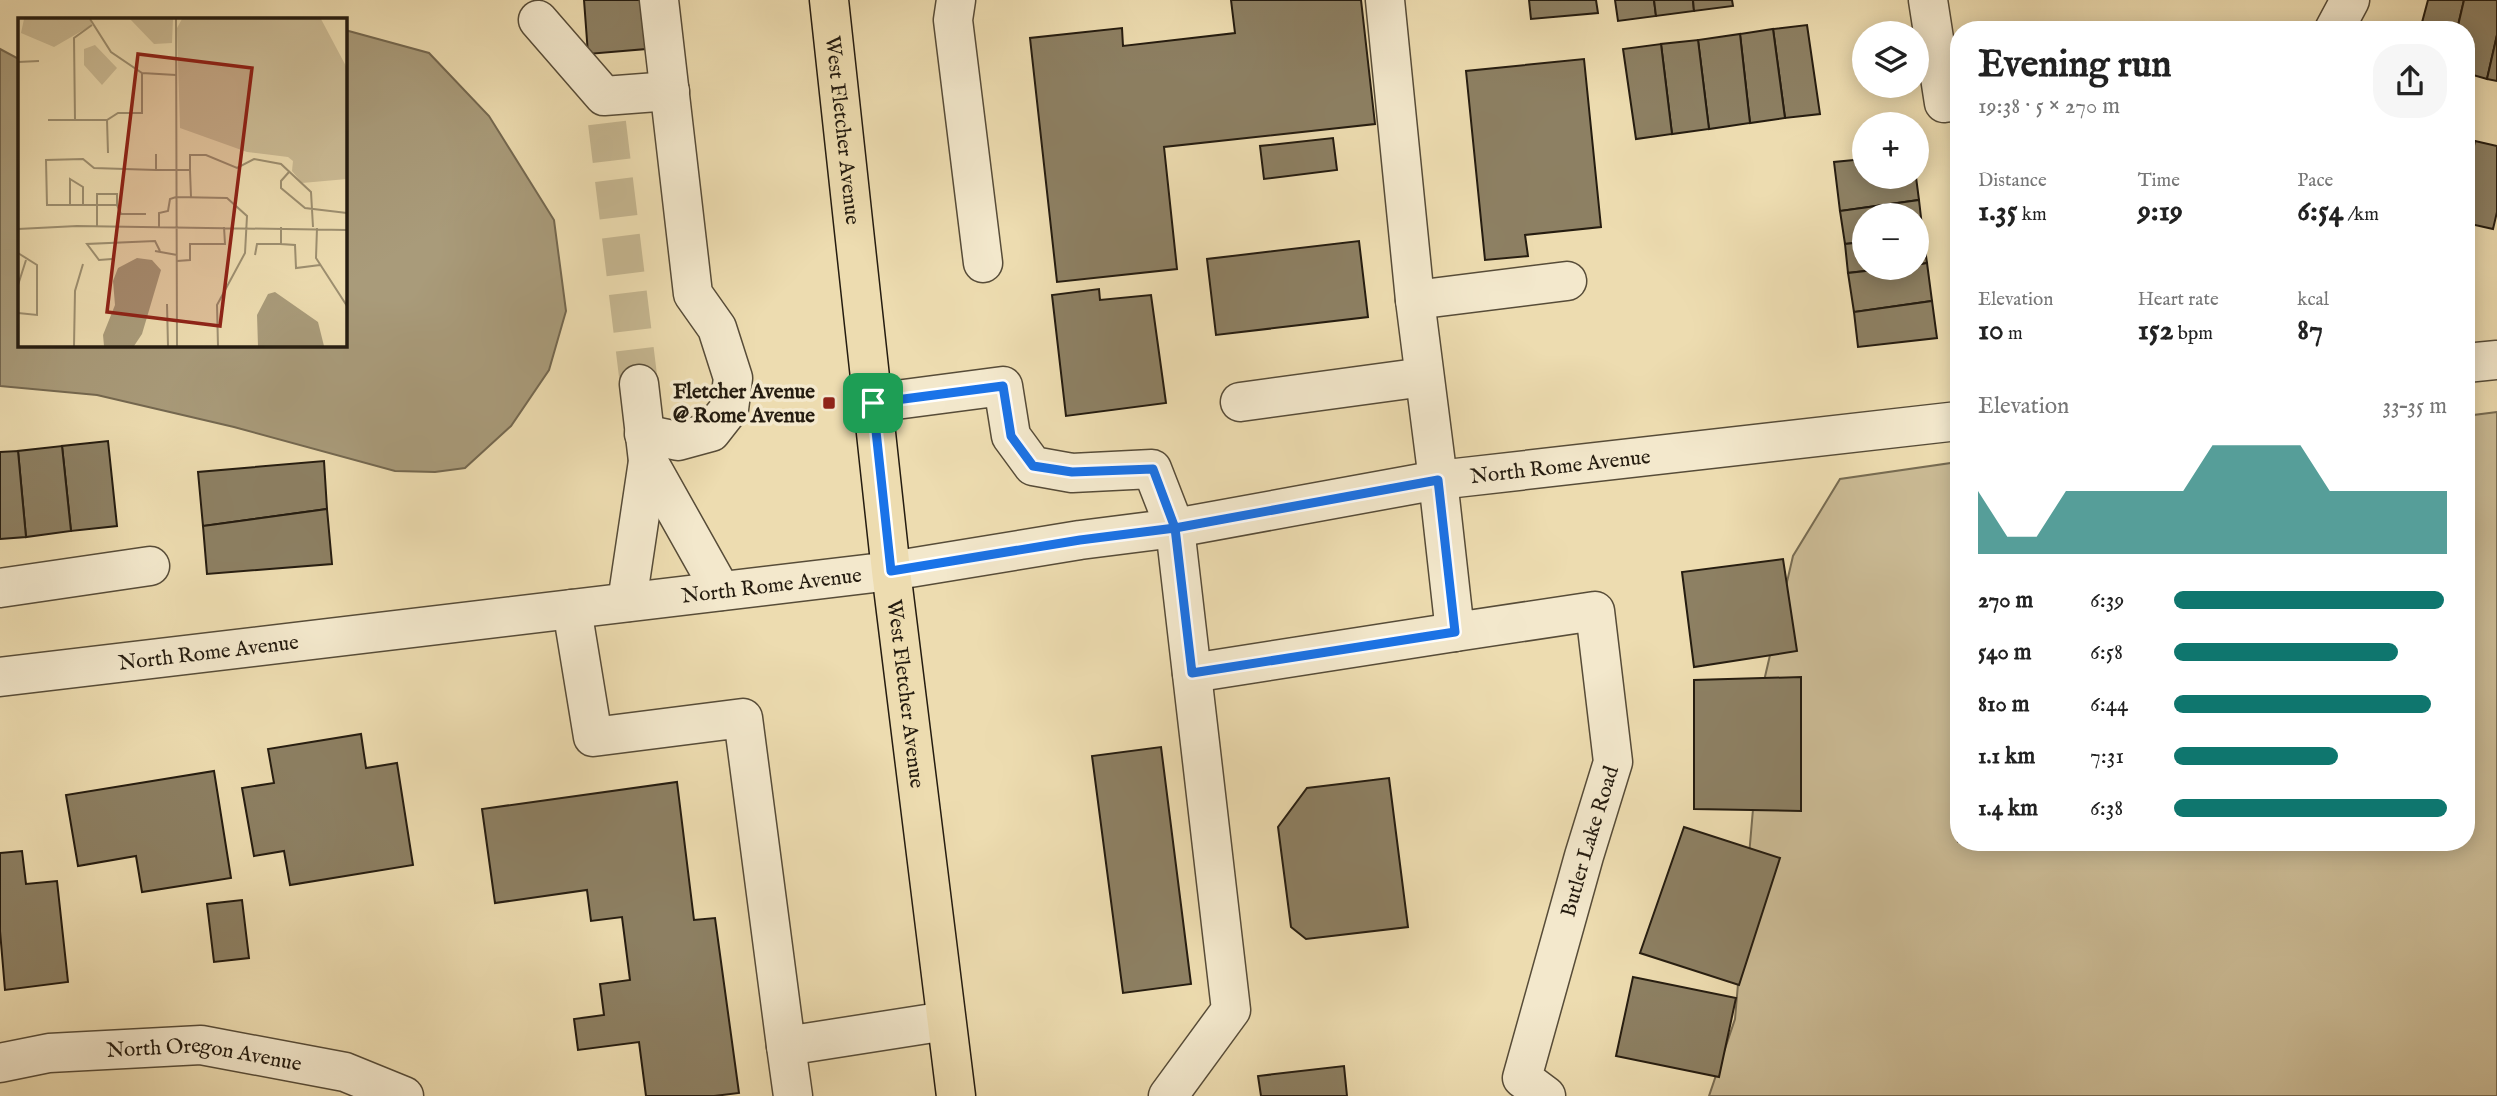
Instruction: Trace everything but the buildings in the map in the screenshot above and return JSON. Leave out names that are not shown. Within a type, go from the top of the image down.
[{"type":"main road","name":"West Fletcher Avenue","points":[[829,0],[891,571],[956,1096]]},
{"type":"street","points":[[646,448],[711,432],[729,409],[733,379],[717,328],[694,294],[659,0]]},
{"type":"street","points":[[956,0],[953,20],[983,263]]},
{"type":"street","points":[[1192,673],[1455,632],[1415,300],[1385,0]]},
{"type":"street","points":[[1928,0],[1944,103],[1950,102]]},
{"type":"street","points":[[2339,21],[2350,0]]},
{"type":"street","points":[[538,20],[605,110],[670,91]]},
{"type":"street","points":[[1415,300],[1567,281]]},
{"type":"street","points":[[2475,362],[2497,360]]},
{"type":"street","points":[[1240,402],[1424,377]]},
{"type":"street","points":[[628,602],[646,448],[639,384]]},
{"type":"street","points":[[873,403],[1003,386],[1011,436],[1033,466],[1072,472],[1153,469],[1175,528],[1231,1010],[1168,1096]]},
{"type":"street","name":"North Rome Avenue","points":[[0,677],[891,571],[1080,540],[1175,528],[1438,480],[1950,422]]},
{"type":"street","points":[[646,448],[722,592]]},
{"type":"street","points":[[0,588],[150,566]]},
{"type":"street","points":[[572,608],[593,737],[743,718],[793,1096]]},
{"type":"street","name":"Butler Lake Road","points":[[1455,632],[1595,611],[1613,762],[1522,1078],[1546,1096]]},
{"type":"street","points":[[786,1046],[946,1021]]},
{"type":"street","name":"North Oregon Avenue","points":[[0,1063],[49,1053],[201,1045],[345,1072],[404,1096]]},
{"type":"shaded area","points":[[346,30],[429,53],[489,116],[554,220],[566,311],[549,370],[511,426],[465,468],[435,472],[395,471],[234,427],[97,395],[0,386],[0,49],[18,58],[18,346],[346,346]]},
{"type":"shaded area","points":[[2497,412],[2497,1096],[1709,1096],[1735,1019],[1764,681],[1793,556],[1840,479],[1950,463],[1950,851],[2475,851],[2475,415]]},
{"type":"tunnel","points":[[607,123],[639,384]]},
{"type":"place","name":"Fletcher Avenue @ Rome Avenue","points":[[829,403]]},
{"type":"route","points":[[873,403],[891,571],[1080,540],[1175,528],[1438,480],[1455,632],[1192,673],[1175,528],[1153,469],[1072,472],[1033,466],[1011,436],[1003,386],[873,403]]}]
